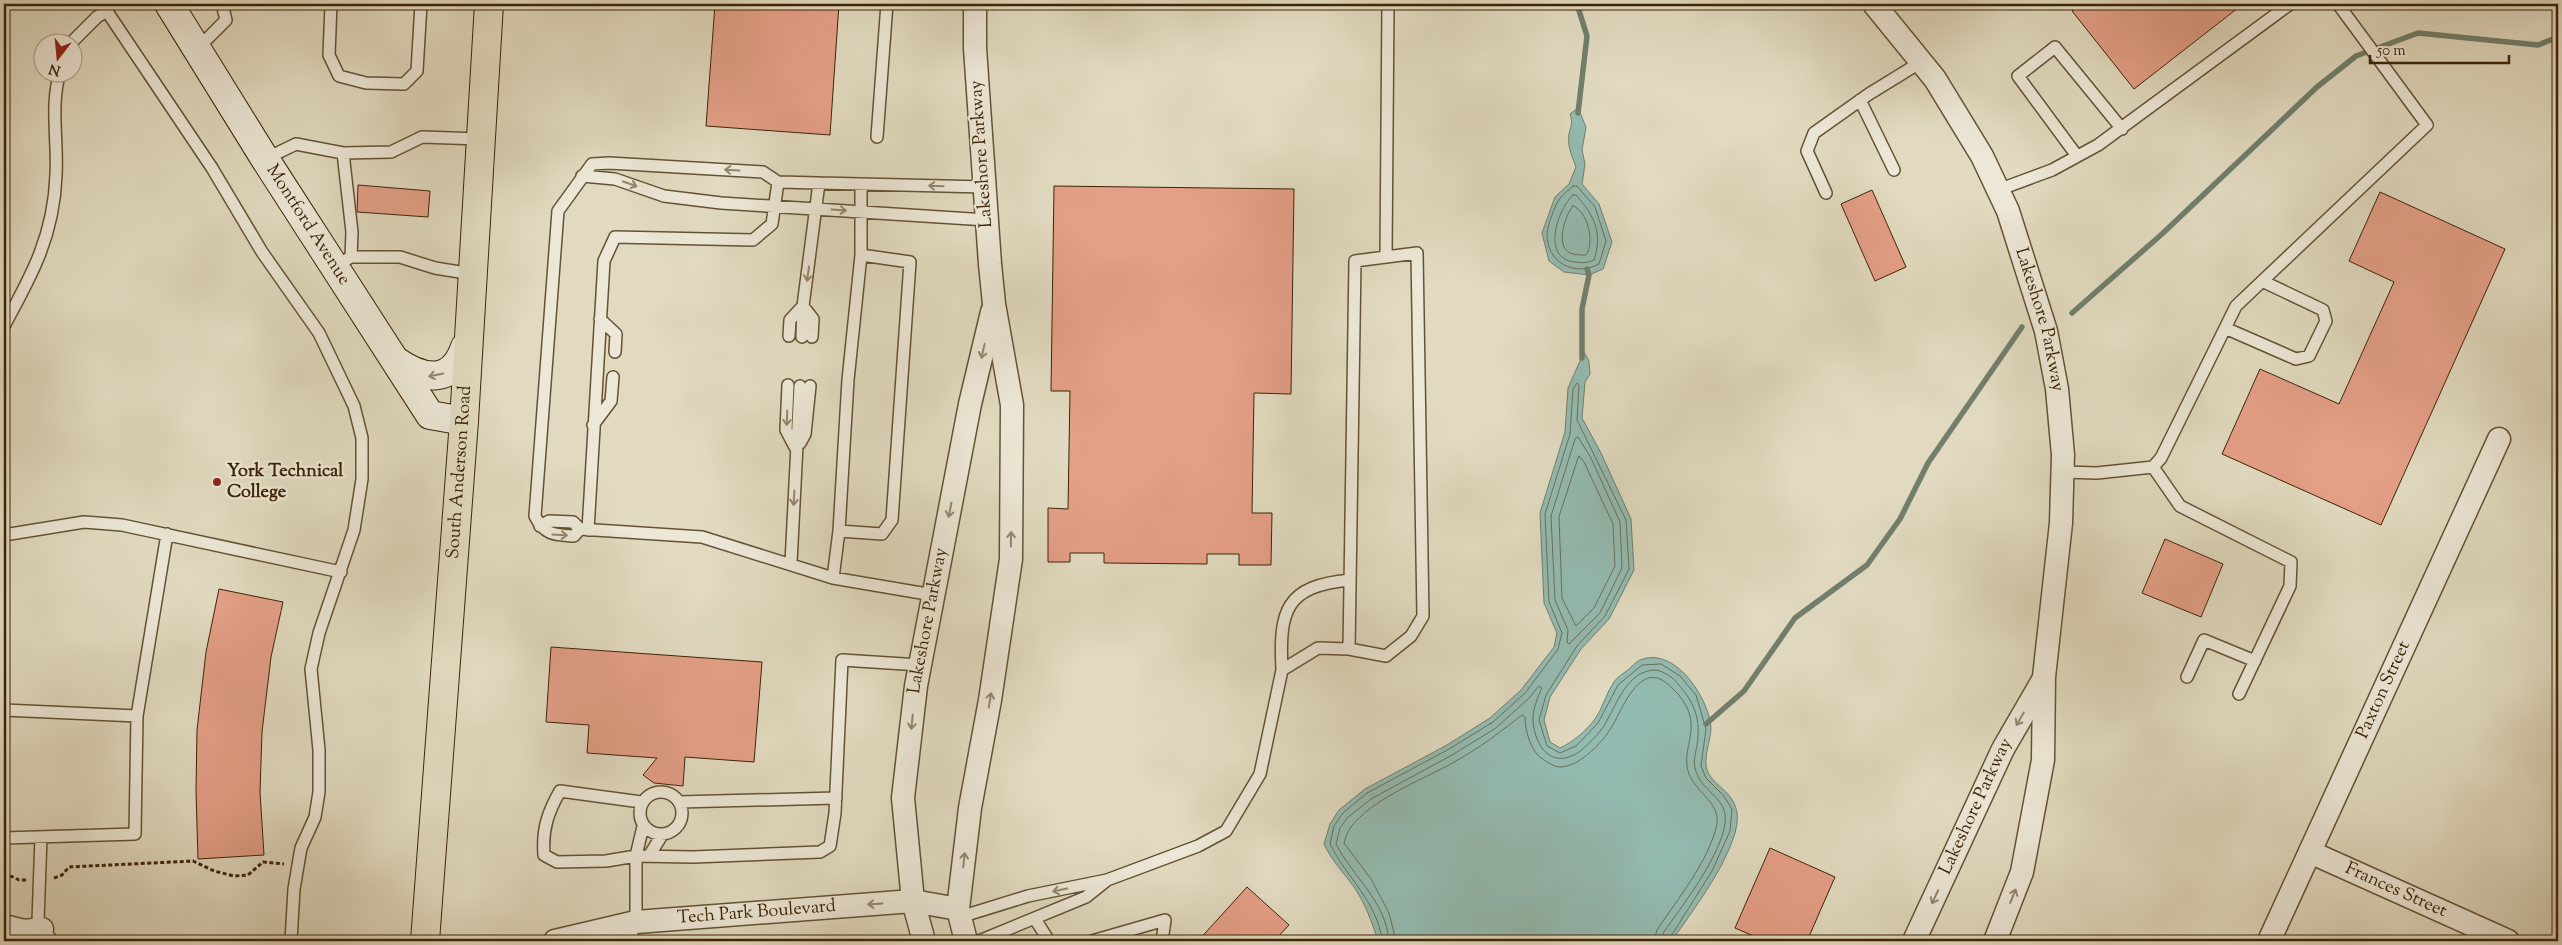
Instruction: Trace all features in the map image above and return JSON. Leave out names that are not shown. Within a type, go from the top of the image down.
[{"type":"main road","name":"South Anderson Road","points":[[425,941],[464,421],[480,139],[490,4]]},
{"type":"street","name":"Montford Avenue","points":[[169,4],[265,159],[342,262],[395,360],[430,415],[464,421]]},
{"type":"street","name":"Lakeshore Parkway","points":[[963,931],[970,808],[990,700],[1011,559],[1012,405],[994,304],[975,48],[975,4]]},
{"type":"street","name":"Lakeshore Parkway","points":[[1874,4],[1935,79],[1977,148],[2008,211],[2046,331],[2057,389],[2062,472],[2060,523],[2044,677],[2043,760],[2022,872],[1995,941]]},
{"type":"street","name":"Lakeshore Parkway","points":[[924,941],[912,901],[903,798],[920,665],[970,404],[994,304]]},
{"type":"street","points":[[395,360],[415,373],[430,377],[437,376],[452,368],[462,355],[465,347],[468,347]]},
{"type":"street","name":"Paxton Street","points":[[2269,941],[2499,439]]},
{"type":"street","name":"Lakeshore Parkway","points":[[1914,941],[2003,749],[2044,677]]},
{"type":"street","name":"Frances Street","points":[[2310,852],[2508,941]]},
{"type":"street","name":"Tech Park Boulevard","points":[[555,941],[633,929],[912,901],[963,931]]},
{"type":"street","points":[[4,926],[47,935]]},
{"type":"lane","points":[[198,48],[226,20],[222,4]]},
{"type":"lane","points":[[331,4],[329,56],[339,76],[366,83],[404,84],[417,71],[421,4]]},
{"type":"lane","points":[[877,137],[886,4]]},
{"type":"lane","points":[[1386,257],[1388,4]]},
{"type":"lane","points":[[1998,190],[2052,170],[2098,145],[2290,4]]},
{"type":"lane","points":[[2062,472],[2097,474],[2154,467],[2161,458],[2236,306],[2426,125],[2338,4]]},
{"type":"lane","points":[[82,32],[105,7],[212,168],[262,252],[319,333],[354,406],[362,438],[362,479],[354,530],[319,633],[311,669],[319,750],[319,792],[315,817],[301,848],[294,888],[291,941]]},
{"type":"lane","points":[[2076,156],[2018,76],[2055,47],[2122,129]]},
{"type":"lane","points":[[1826,193],[1807,151],[1814,133],[1860,100],[1922,62]]},
{"type":"lane","points":[[4,326],[36,268],[52,215],[56,176],[55,88],[57,82]]},
{"type":"lane","points":[[1860,100],[1894,170]]},
{"type":"lane","points":[[265,159],[296,144],[343,153],[391,152],[422,137],[480,139]]},
{"type":"lane","points":[[343,153],[352,232],[342,262],[400,257],[434,268],[472,274]]},
{"type":"lane","points":[[933,595],[833,578],[791,563],[702,537],[584,530],[574,536],[550,535],[540,526],[535,516],[558,211],[592,164],[609,163],[763,172],[778,182],[985,187]]},
{"type":"lane","points":[[582,176],[615,179],[664,196],[773,206],[987,220]]},
{"type":"lane","points":[[584,530],[604,261],[614,237],[753,240],[772,224],[773,206],[778,182]]},
{"type":"lane","points":[[789,336],[790,320],[803,306],[819,183]]},
{"type":"lane","points":[[833,578],[839,531],[848,380],[861,255],[861,184]]},
{"type":"lane","points":[[1282,670],[1318,648],[1349,649],[1386,656],[1411,636],[1423,616],[1417,253],[1355,261],[1349,649]]},
{"type":"lane","points":[[839,531],[882,534],[892,520],[910,262],[861,255]]},
{"type":"lane","points":[[2225,328],[2296,359],[2310,356],[2326,321],[2323,310],[2262,281]]},
{"type":"lane","points":[[803,306],[813,319],[807,337]]},
{"type":"lane","points":[[600,319],[616,334],[616,352]]},
{"type":"lane","points":[[593,425],[611,401],[613,377]]},
{"type":"lane","points":[[788,385],[786,430],[796,449]]},
{"type":"lane","points":[[791,563],[796,449],[805,386]]},
{"type":"lane","points":[[2154,467],[2180,506],[2291,562],[2290,586],[2238,694]]},
{"type":"lane","points":[[4,539],[84,522],[122,525],[341,572]]},
{"type":"lane","points":[[4,838],[135,834],[137,716],[167,534]]},
{"type":"lane","points":[[963,931],[1028,896],[1108,880],[1198,846],[1226,831],[1260,774],[1282,670],[1280,632],[1286,610],[1303,591],[1326,582],[1350,580]]},
{"type":"lane","points":[[2187,677],[2204,640],[2254,661]]},
{"type":"lane","points":[[641,802],[560,791],[548,811],[542,835],[544,854],[557,862],[606,861],[636,856],[693,857],[820,852],[830,846],[836,798],[842,660],[920,665]]},
{"type":"lane","points":[[4,710],[137,716]]},
{"type":"lane","points":[[649,856],[662,835],[676,829],[682,816],[679,802],[675,797],[663,792],[650,794],[641,802],[639,812],[643,826],[648,831],[662,835]]},
{"type":"lane","points":[[679,802],[836,798]]},
{"type":"lane","points":[[633,929],[636,856],[643,826]]},
{"type":"lane","points":[[40,837],[37,908],[47,935]]},
{"type":"lane","points":[[963,931],[1035,920],[1086,897],[1108,880]]},
{"type":"lane","points":[[1035,920],[1050,941]]},
{"type":"lane","points":[[1092,941],[1165,920],[1162,941]]},
{"type":"path","points":[[50,878],[62,875],[69,867],[193,861],[222,874],[234,876],[248,874],[264,862],[284,864]]},
{"type":"path","points":[[4,873],[19,880],[27,880]]},
{"type":"water","points":[[1578,108],[1586,127],[1582,150],[1585,164],[1582,184],[1599,204],[1612,242],[1603,269],[1589,275],[1564,272],[1549,261],[1542,233],[1555,197],[1569,184],[1576,167],[1570,151],[1569,138],[1572,122],[1570,114]]},
{"type":"water","points":[[1584,352],[1589,361],[1590,374],[1585,382],[1582,418],[1601,453],[1631,519],[1634,570],[1609,619],[1581,649],[1550,697],[1544,720],[1550,742],[1560,748],[1570,743],[1583,732],[1598,715],[1615,680],[1637,662],[1653,658],[1665,660],[1677,667],[1688,677],[1704,702],[1711,727],[1706,765],[1708,773],[1732,799],[1736,808],[1735,833],[1716,876],[1672,941],[1378,941],[1362,900],[1324,844],[1330,824],[1339,810],[1365,789],[1447,745],[1490,718],[1521,690],[1554,647],[1557,633],[1544,603],[1540,513],[1565,432],[1568,388]]},
{"type":"building","points":[[715,4],[839,4],[830,135],[706,126]]},
{"type":"building","points":[[2082,4],[2243,4],[2134,89],[2072,11]]},
{"type":"building","points":[[358,185],[430,191],[428,217],[357,212]]},
{"type":"building","points":[[1054,186],[1294,189],[1291,394],[1254,393],[1252,513],[1272,513],[1271,565],[1239,565],[1239,554],[1207,554],[1207,564],[1104,563],[1104,553],[1070,553],[1070,562],[1048,562],[1048,508],[1068,509],[1070,391],[1051,391]]},
{"type":"building","points":[[1872,190],[1906,267],[1875,281],[1841,204]]},
{"type":"building","points":[[2380,192],[2505,249],[2381,525],[2222,454],[2260,369],[2339,404],[2394,282],[2349,261]]},
{"type":"building","points":[[2165,539],[2223,564],[2201,617],[2142,593]]},
{"type":"building","points":[[219,589],[283,602],[271,657],[262,732],[260,792],[264,855],[198,859],[197,730],[206,652]]},
{"type":"building","points":[[551,647],[762,662],[754,762],[685,757],[683,786],[654,783],[643,775],[657,758],[587,753],[589,725],[546,722]]},
{"type":"building","points":[[1770,848],[1835,877],[1807,941],[1765,941],[1735,928]]},
{"type":"building","points":[[1247,887],[1289,925],[1274,941],[1198,941]]},
{"type":"waterway","points":[[1577,4],[1587,36],[1578,113]]},
{"type":"waterway","points":[[2072,313],[2162,234],[2317,87],[2356,56],[2418,33],[2538,45],[2558,37]]},
{"type":"waterway","points":[[1582,358],[1582,309],[1589,275],[1587,269]]},
{"type":"waterway","points":[[1706,724],[1744,691],[1795,618],[1867,565],[1900,519],[1928,463],[2022,327]]},
{"type":"place","name":"York Technical College","points":[[217,482]]}]
